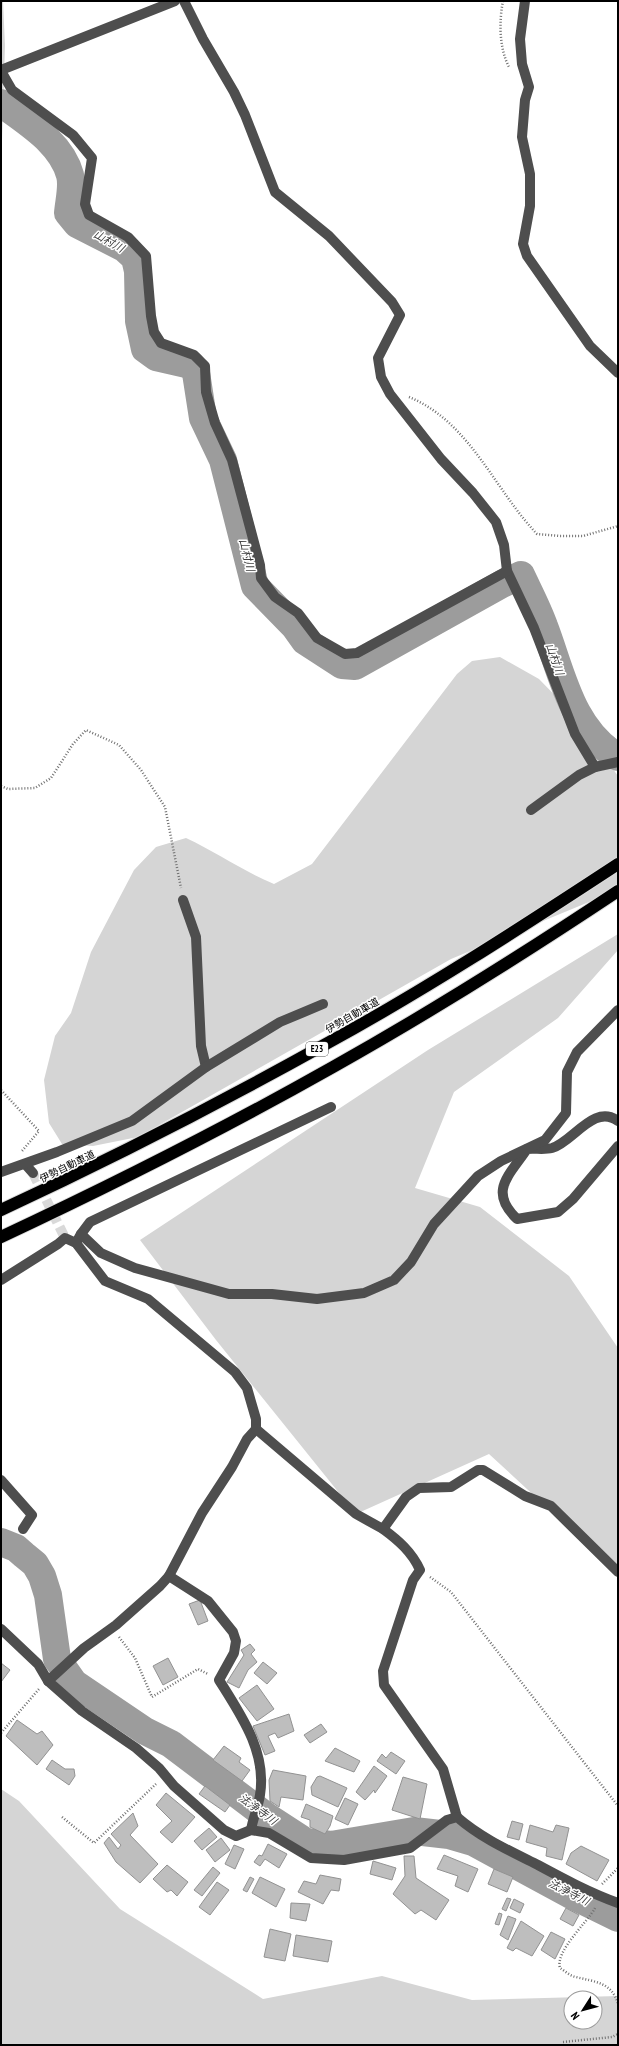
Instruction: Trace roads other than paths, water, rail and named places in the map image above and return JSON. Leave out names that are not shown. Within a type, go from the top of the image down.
[{"type":"highway","name":"伊勢自動車道","points":[[1,1210],[100,1163],[326,1044],[527,924],[618,864]]},
{"type":"highway","name":"E23","points":[[1,1237],[112,1184],[217,1130],[333,1067],[427,1013],[539,943],[618,891]]},
{"type":"street","points":[[175,1],[1,71],[12,90],[73,135],[92,158],[85,204],[89,214],[128,236],[146,256],[154,332],[161,343],[194,355],[205,366],[206,392],[215,423],[232,460],[260,565],[261,578],[275,596],[298,613],[317,638],[345,654],[357,653],[507,571]]},
{"type":"street","points":[[184,1],[203,40],[237,97],[275,192],[329,236],[392,302],[400,315],[378,358],[381,377],[390,394],[441,459],[473,493],[496,522],[504,545],[507,571],[534,628],[575,734],[595,767]]},
{"type":"street","points":[[525,1],[520,39],[522,64],[529,87],[525,100],[522,137],[530,174],[530,206],[523,244],[527,256],[590,346],[618,373]]},
{"type":"street","points":[[531,810],[579,775],[595,767],[618,762]]},
{"type":"street","points":[[183,900],[196,937],[201,1046],[206,1066]]},
{"type":"street","points":[[1,1172],[25,1164],[132,1121],[206,1066],[280,1022],[323,1004]]},
{"type":"street","points":[[1,1280],[65,1238],[79,1238],[101,1253],[135,1268],[229,1294],[272,1294],[317,1298],[364,1293],[394,1280],[411,1262],[434,1224],[478,1176],[501,1161],[545,1140],[566,1113],[567,1072],[577,1052],[618,1010]]},
{"type":"street","points":[[79,1238],[90,1222],[331,1107]]},
{"type":"street","points":[[527,1148],[552,1148],[599,1116],[612,1116],[618,1120]]},
{"type":"street","points":[[527,1148],[504,1184],[502,1196],[507,1210],[517,1219],[558,1212],[573,1199],[618,1146]]},
{"type":"street","points":[[25,1164],[33,1173]]},
{"type":"street","points":[[48,1681],[84,1648],[112,1628],[169,1576],[202,1513],[232,1467],[247,1439],[256,1429],[256,1419],[247,1388],[235,1372],[148,1299],[105,1281],[79,1238]]},
{"type":"street","points":[[256,1429],[356,1514],[383,1529],[397,1539],[415,1559],[420,1570],[413,1580],[384,1671],[384,1685],[443,1769],[457,1817],[473,1831],[597,1896],[618,1903]]},
{"type":"street","points":[[383,1529],[406,1497],[420,1488],[451,1486],[478,1470],[483,1470],[525,1496],[551,1506],[618,1572]]},
{"type":"street","points":[[1,1480],[32,1516],[23,1529]]},
{"type":"street","points":[[169,1576],[208,1601],[233,1632],[236,1641],[234,1653],[219,1680],[245,1721],[261,1761],[260,1795],[257,1809],[253,1816],[251,1830]]},
{"type":"street","points":[[1,1629],[38,1664],[48,1681],[82,1711],[136,1748],[164,1774],[174,1786],[224,1830],[236,1836],[251,1830],[269,1833],[311,1858],[344,1860],[410,1848],[447,1820],[457,1817]]},
{"type":"waterway","name":"山村川","points":[[1,103],[42,134],[66,163],[71,179],[68,213],[77,224],[124,248],[135,258],[138,271],[139,321],[145,349],[156,357],[191,365],[196,373],[203,418],[223,460],[255,586],[295,627],[305,641],[342,665],[355,666],[502,584],[521,575],[542,620],[563,681],[579,716],[589,731],[602,745],[618,757]]},
{"type":"waterway","name":"法浄寺川","points":[[1,1542],[16,1548],[35,1564],[42,1576],[48,1595],[57,1659],[74,1683],[145,1731],[171,1744],[266,1816],[306,1842],[331,1845],[414,1831],[449,1835],[473,1842],[571,1895],[618,1918]]},
{"type":"tunnel","points":[[33,1173],[65,1238]]}]
